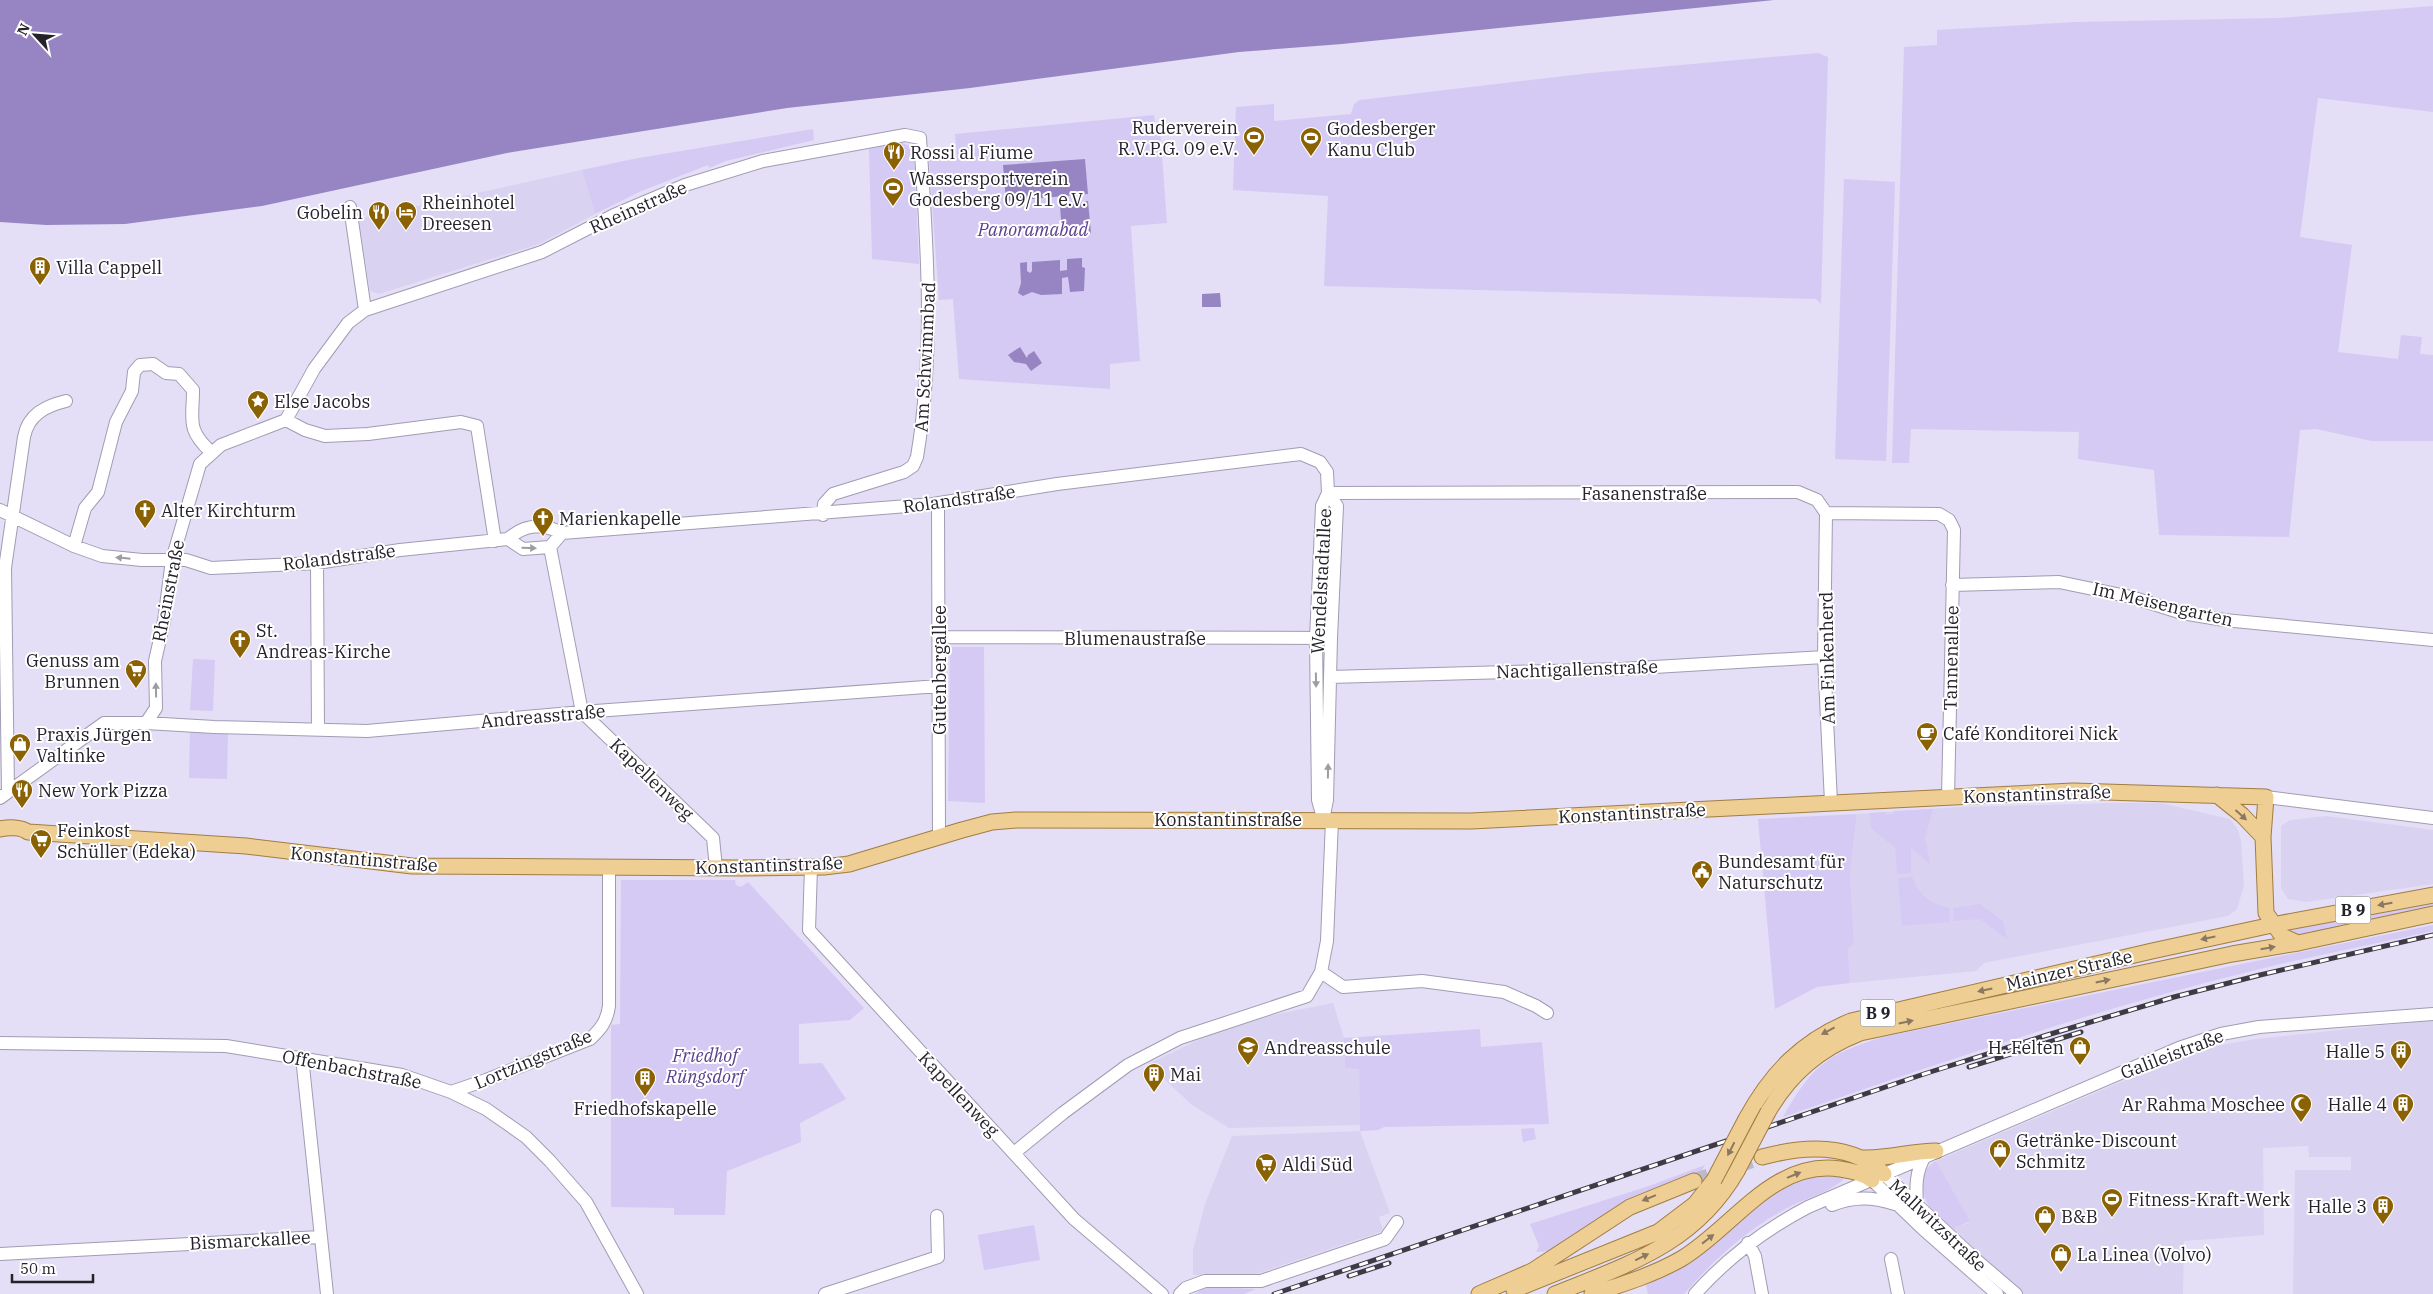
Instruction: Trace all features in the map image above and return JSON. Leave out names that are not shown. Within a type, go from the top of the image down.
[{"type":"main road","name":"Konstantinstraße","points":[[28,832],[237,846],[412,866],[811,867],[849,864],[992,822],[1016,820],[1517,820],[1831,802],[2073,791],[2266,797]]},
{"type":"main road","points":[[2217,795],[2242,815],[2263,837]]},
{"type":"main road","points":[[2266,797],[2263,837],[2269,919],[2282,936],[2298,943]]},
{"type":"main road","points":[[0,829],[24,829],[28,832],[23,836],[0,838]]},
{"type":"main road","name":"B 9","points":[[2269,919],[2433,895]]},
{"type":"main road","name":"Mainzer Straße","points":[[1555,1294],[1665,1246],[1688,1230],[1706,1214],[1738,1171],[1768,1112],[1787,1082],[1810,1060],[1833,1045],[1860,1033],[2433,914]]},
{"type":"main road","points":[[2238,953],[2256,929],[2269,919]]},
{"type":"main road","name":"Mainzer Straße","points":[[1504,1294],[1658,1232],[1695,1204],[1714,1180],[1765,1086],[1794,1054],[1820,1035],[1851,1021],[2152,950],[2256,929]]},
{"type":"main road","points":[[1762,1157],[1798,1149],[1816,1148],[1860,1157],[1889,1158],[1922,1151],[1931,1154]]},
{"type":"main road","points":[[1860,1157],[1870,1163],[1878,1177]]},
{"type":"main road","points":[[1592,1294],[1641,1278],[1680,1259],[1711,1238],[1767,1190],[1795,1174],[1818,1168],[1831,1168],[1878,1177]]},
{"type":"main road","points":[[1479,1294],[1532,1271],[1630,1207],[1694,1181]]},
{"type":"street","name":"Rheinstraße","points":[[146,723],[156,708],[155,661],[164,621],[172,560],[200,464],[211,452],[221,445],[286,420],[314,369],[348,323],[365,310],[542,252],[614,215],[684,185],[742,167],[763,161],[904,135],[920,138]]},
{"type":"street","name":"Am Schwimmbad","points":[[823,514],[824,504],[833,494],[904,472],[913,466],[918,457],[927,374],[930,310],[920,138]]},
{"type":"street","points":[[350,206],[365,310]]},
{"type":"street","points":[[74,546],[85,508],[98,492],[116,422],[132,391],[134,372],[140,365],[153,364],[166,373],[179,374],[190,384],[193,390],[192,428],[198,439],[211,452]]},
{"type":"street","points":[[4,795],[6,568],[26,425],[32,416],[53,404],[66,401]]},
{"type":"street","points":[[286,420],[304,430],[325,436],[368,434],[461,422],[476,426],[494,541]]},
{"type":"street","name":"Rolandstraße","points":[[508,540],[519,529],[547,526],[562,533],[938,504],[1057,484],[1301,454],[1320,462],[1327,472],[1328,493]]},
{"type":"street","name":"Fasanenstraße","points":[[1328,493],[1798,492],[1818,500],[1826,513]]},
{"type":"street","name":"Wendelstadtallee","points":[[1327,820],[1331,638],[1337,506],[1328,493]]},
{"type":"street","name":"Wendelstadtallee","points":[[1327,820],[1318,800],[1316,639],[1322,506],[1328,493]]},
{"type":"street","name":"Gutenbergallee","points":[[938,504],[940,837]]},
{"type":"street","name":"Rolandstraße","points":[[0,510],[13,518],[74,546],[102,556],[142,560],[186,560],[211,568],[317,563],[400,550],[508,540],[523,549],[550,547]]},
{"type":"street","name":"Tannenallee","points":[[1826,513],[1940,514],[1949,520],[1954,530],[1948,797]]},
{"type":"street","name":"Am Finkenherd","points":[[1826,513],[1824,657],[1831,802]]},
{"type":"street","points":[[562,533],[550,547],[582,712]]},
{"type":"street","points":[[317,563],[318,730]]},
{"type":"street","name":"Im Meisengarten","points":[[1952,585],[2059,582],[2182,612],[2224,620],[2433,640]]},
{"type":"street","name":"Blumenaustraße","points":[[939,637],[1331,638]]},
{"type":"street","name":"Nachtigallenstraße","points":[[1330,676],[1622,669],[1824,657]]},
{"type":"street","name":"Andreasstraße","points":[[146,723],[318,730],[367,730],[939,686]]},
{"type":"street","name":"Kapellenweg","points":[[582,712],[713,838],[716,868]]},
{"type":"street","points":[[4,795],[104,723],[146,723]]},
{"type":"street","name":"Konstantinstraße","points":[[2266,797],[2433,818]]},
{"type":"street","points":[[1014,1153],[1063,1113],[1128,1065],[1180,1038],[1307,996],[1322,972],[1328,940],[1327,820]]},
{"type":"street","name":"Lortzingstraße","points":[[451,1092],[590,1039],[600,1030],[607,1018],[609,1006],[609,867]]},
{"type":"street","name":"Kapellenweg","points":[[811,867],[809,930],[1074,1219],[1162,1294]]},
{"type":"street","points":[[1322,972],[1343,987],[1422,982],[1504,992],[1547,1013]]},
{"type":"street","name":"Galileistraße","points":[[1695,1294],[1718,1268],[1748,1243],[1776,1224],[1808,1207],[2179,1048],[2221,1034],[2259,1027],[2433,1014]]},
{"type":"street","name":"Offenbachstraße","points":[[0,1043],[226,1046],[302,1057],[402,1075],[451,1092],[486,1109],[526,1137],[550,1161],[586,1202],[637,1294]]},
{"type":"street","points":[[302,1057],[327,1294]]},
{"type":"street","points":[[1917,1208],[1915,1183],[1931,1154]]},
{"type":"street","name":"Mallwitzstraße","points":[[1878,1177],[1898,1204],[1996,1294]]},
{"type":"street","name":"Mallwitzstraße","points":[[1878,1177],[1917,1208],[2016,1294]]},
{"type":"street","name":"Galileistraße","points":[[1776,1224],[1797,1220],[1845,1199],[1867,1198],[1898,1204]]},
{"type":"street","points":[[825,1294],[938,1257],[937,1216]]},
{"type":"street","points":[[1180,1294],[1186,1288],[1205,1280],[1262,1281],[1385,1238],[1397,1222]]},
{"type":"street","name":"Bismarckallee","points":[[0,1254],[320,1237]]},
{"type":"street","points":[[1748,1243],[1755,1256],[1762,1294]]},
{"type":"street","points":[[1891,1259],[1898,1294]]},
{"type":"shaded area","points":[[0,0],[1774,0],[1342,44],[1239,52],[970,88],[787,108],[507,153],[262,206],[125,224],[46,225],[0,222]]},
{"type":"shaded area","points":[[1085,159],[1088,194],[1006,201],[1003,165]]},
{"type":"shaded area","points":[[582,170],[595,214],[539,244],[379,294],[370,291],[359,222],[363,218]]},
{"type":"shaded area","points":[[1088,201],[1091,233],[1062,233],[1060,206]]},
{"type":"shaded area","points":[[1082,258],[1082,267],[1085,268],[1084,291],[1070,292],[1068,277],[1062,278],[1062,294],[1041,295],[1032,292],[1023,296],[1018,293],[1021,283],[1020,263],[1027,262],[1027,271],[1030,273],[1032,271],[1032,262],[1060,260],[1060,271],[1067,270],[1067,259]]},
{"type":"shaded area","points":[[1220,293],[1221,307],[1202,307],[1202,294]]},
{"type":"shaded area","points":[[1020,347],[1027,358],[1034,351],[1042,363],[1031,371],[1026,364],[1014,362],[1008,355]]},
{"type":"shaded area","points":[[2160,803],[2230,819],[2238,830],[2241,841],[2244,885],[2237,909],[2228,916],[1984,963],[1976,971],[1850,983],[1848,949],[1854,942],[1850,873],[1857,814],[1960,807]]},
{"type":"shaded area","points":[[2326,816],[2433,830],[2433,884],[2306,902],[2288,899],[2281,888],[2281,826],[2290,820]]},
{"type":"shaded area","name":"Andreasschule","points":[[1333,1003],[1344,1038],[1345,1068],[1359,1068],[1360,1125],[1229,1128],[1192,1105],[1148,1064],[1209,1035],[1273,1015]]},
{"type":"shaded area","points":[[2433,1020],[2433,1294],[2293,1294],[2295,1170],[2351,1170],[2351,1157],[2309,1157],[2308,1146],[2263,1148],[2264,1235],[2184,1241],[2183,1294],[2021,1294],[1953,1229],[1970,1222],[1936,1161],[2198,1049],[2256,1039]]},
{"type":"shaded area","points":[[1360,1131],[1390,1213],[1379,1217],[1383,1231],[1256,1274],[1193,1275],[1193,1250],[1205,1204],[1232,1136]]},
{"type":"green space","points":[[2433,6],[2433,112],[2318,98],[2300,237],[2352,245],[2338,352],[2398,359],[2401,335],[2422,337],[2420,354],[2433,355],[2433,441],[2372,441],[2316,429],[2300,430],[2289,537],[2159,535],[2154,470],[2078,459],[2079,432],[1911,429],[1909,463],[1892,463],[1904,47],[1937,45],[1937,30],[2076,22],[2278,18]]},
{"type":"green space","points":[[1818,53],[1828,57],[1821,304],[1816,299],[1324,286],[1328,196],[1233,190],[1236,107],[1274,104],[1274,121],[1351,114],[1354,104],[1360,100],[1591,73]]},
{"type":"green space","name":"Panoramabad","points":[[1154,115],[1155,124],[1160,129],[1167,223],[1131,226],[1140,361],[1110,364],[1110,389],[959,379],[953,299],[939,300],[929,159],[957,157],[955,134]]},
{"type":"green space","points":[[813,129],[814,140],[726,161],[709,168],[708,165],[639,192],[595,214],[582,170],[633,159]]},
{"type":"green space","name":"Wassersportverein Godesberg 09/11 e.V.","points":[[902,143],[913,147],[914,154],[919,264],[872,259],[869,149]]},
{"type":"green space","points":[[1844,179],[1895,182],[1886,461],[1835,459]]},
{"type":"green space","points":[[950,647],[984,647],[985,803],[948,801]]},
{"type":"green space","points":[[193,659],[215,660],[213,711],[190,710]]},
{"type":"green space","points":[[190,732],[228,732],[227,779],[189,778]]},
{"type":"green space","points":[[1933,809],[1925,838],[1930,864],[1911,848],[1911,873],[1897,874],[1895,848],[1871,828],[1870,813],[1885,812],[1885,815],[1894,814],[1894,811]]},
{"type":"green space","points":[[1857,814],[1850,873],[1854,942],[1848,949],[1850,983],[1817,987],[1775,1009],[1758,819]]},
{"type":"green space","points":[[1912,877],[1918,889],[1926,898],[1936,904],[1949,908],[1950,922],[1902,926],[1898,878]]},
{"type":"green space","name":"Friedhof Rüngsdorf","points":[[621,880],[735,880],[736,885],[741,887],[748,882],[864,1008],[850,1020],[799,1024],[799,1064],[822,1063],[846,1099],[800,1123],[801,1142],[727,1171],[725,1215],[674,1215],[674,1208],[611,1207],[611,1025],[620,1024]]},
{"type":"green space","points":[[2433,902],[2433,909],[2291,937],[2287,930]]},
{"type":"green space","points":[[1980,904],[2003,921],[2007,939],[1980,919],[1954,921],[1953,908]]},
{"type":"green space","points":[[2433,925],[2433,931],[2281,964],[2139,1001],[1960,1057],[1783,1117],[1803,1085],[1823,1064],[1848,1050],[1883,1037]]},
{"type":"green space","points":[[1480,1029],[1481,1047],[1542,1042],[1549,1124],[1384,1127],[1378,1130],[1360,1131],[1359,1069],[1345,1068],[1344,1038]]},
{"type":"green space","points":[[1534,1128],[1536,1139],[1523,1142],[1521,1129]]},
{"type":"green space","points":[[1936,1161],[1970,1221],[1953,1229],[1931,1208],[1924,1196],[1924,1174]]},
{"type":"green space","points":[[1705,1165],[1697,1178],[1550,1251],[1536,1252],[1539,1246],[1530,1224],[1649,1186]]},
{"type":"green space","points":[[1822,1174],[1842,1176],[1843,1180],[1831,1188],[1791,1206],[1747,1234],[1720,1256],[1684,1294],[1648,1294],[1646,1285],[1700,1255],[1772,1197],[1804,1179]]},
{"type":"green space","points":[[1034,1225],[1040,1260],[984,1270],[978,1235]]},
{"type":"green space","points":[[1205,1287],[1256,1289],[1244,1294],[1195,1294]]},
{"type":"tunnel","points":[[1694,1181],[1762,1157]]},
{"type":"railway","points":[[1274,1294],[1924,1074],[2044,1036],[2174,997],[2433,935]]},
{"type":"railway","points":[[1969,1067],[2081,1032]]},
{"type":"railway","points":[[1349,1276],[1389,1263]]},
{"type":"place","name":"Ruderverein R.V.P.G. 09 e.V.","points":[[1254,156]]},
{"type":"place","name":"Godesberger Kanu Club","points":[[1311,157]]},
{"type":"place","name":"Rossi al Fiume","points":[[894,171]]},
{"type":"place","name":"Wassersportverein Godesberg 09/11 e.V.","points":[[893,207]]},
{"type":"place","name":"Gobelin","points":[[379,231]]},
{"type":"place","name":"Rheinhotel Dreesen","points":[[406,231]]},
{"type":"place","name":"Villa Cappell","points":[[40,286]]},
{"type":"place","name":"Else Jacobs","points":[[258,420]]},
{"type":"place","name":"Alter Kirchturm","points":[[145,529]]},
{"type":"place","name":"Marienkapelle","points":[[543,537]]},
{"type":"place","name":"St. Andreas-Kirche","points":[[240,659]]},
{"type":"place","name":"Genuss am Brunnen","points":[[136,689]]},
{"type":"place","name":"Café Konditorei Nick","points":[[1927,752]]},
{"type":"place","name":"Praxis Jürgen Valtinke","points":[[20,763]]},
{"type":"place","name":"New York Pizza","points":[[22,809]]},
{"type":"place","name":"Feinkost Schüller (Edeka)","points":[[41,859]]},
{"type":"place","name":"Bundesamt für Naturschutz","points":[[1702,890]]},
{"type":"place","name":"Andreasschule","points":[[1248,1066]]},
{"type":"place","name":"H. Felten","points":[[2080,1066]]},
{"type":"place","name":"Halle 5","points":[[2401,1070]]},
{"type":"place","name":"Mai","points":[[1154,1093]]},
{"type":"place","name":"Friedhofskapelle","points":[[645,1097]]},
{"type":"place","name":"Ar Rahma Moschee","points":[[2301,1123]]},
{"type":"place","name":"Halle 4","points":[[2403,1123]]},
{"type":"place","name":"Getränke-Discount Schmitz","points":[[2000,1169]]},
{"type":"place","name":"Aldi Süd","points":[[1266,1183]]},
{"type":"place","name":"Fitness-Kraft-Werk","points":[[2112,1218]]},
{"type":"place","name":"Halle 3","points":[[2383,1225]]},
{"type":"place","name":"B&B","points":[[2045,1235]]},
{"type":"place","name":"La Linea (Volvo)","points":[[2061,1273]]}]
